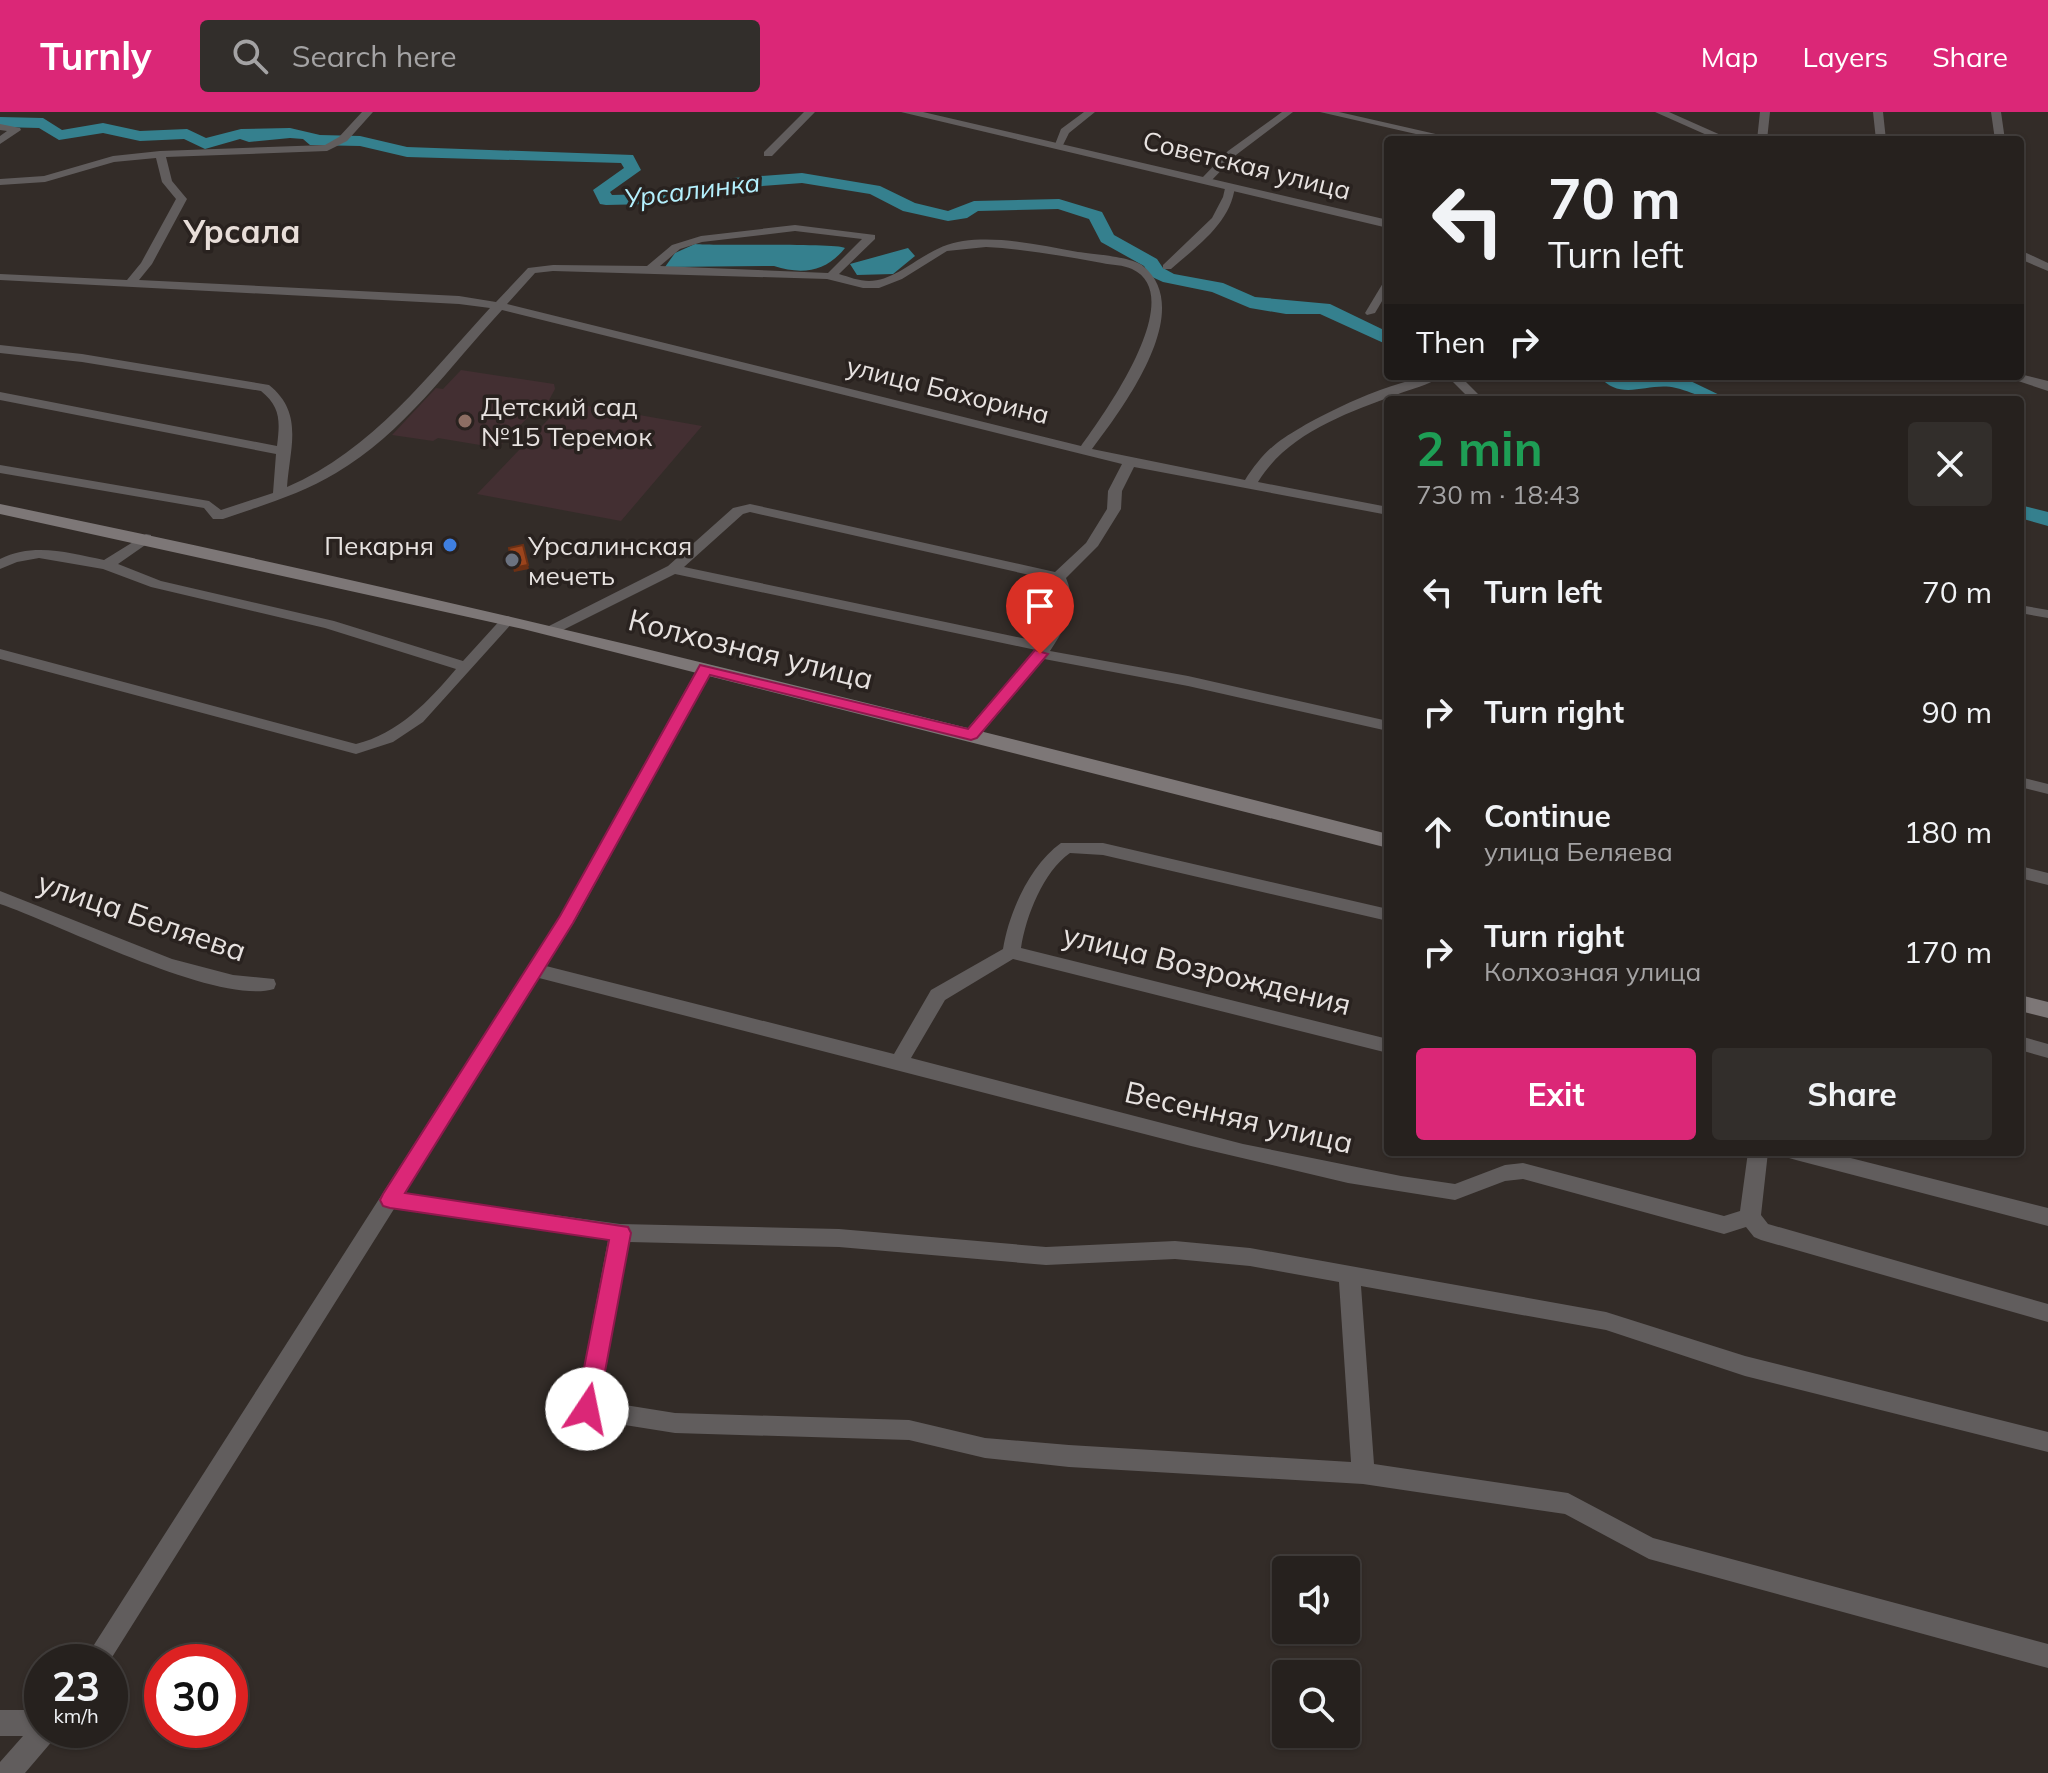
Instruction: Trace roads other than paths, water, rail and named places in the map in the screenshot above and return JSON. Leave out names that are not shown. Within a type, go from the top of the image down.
[{"type":"main road","name":"Колхозная улица","points":[[0,509],[146,538],[552,630],[1384,840]]},
{"type":"main road","points":[[2024,1004],[2048,1010]]},
{"type":"street","points":[[0,182],[45,179],[125,156],[327,148],[343,139],[368,112]]},
{"type":"street","points":[[768,154],[810,112]]},
{"type":"street","name":"Советская улица","points":[[907,112],[1384,223]]},
{"type":"street","points":[[1058,145],[1065,131],[1090,112]]},
{"type":"street","points":[[1206,180],[1232,153],[1288,112]]},
{"type":"street","points":[[1325,112],[1438,136]]},
{"type":"street","points":[[1660,112],[1717,136]]},
{"type":"street","points":[[1762,136],[1765,112]]},
{"type":"street","points":[[1878,112],[1881,136]]},
{"type":"street","points":[[1996,112],[1999,136]]},
{"type":"street","points":[[0,127],[16,130],[0,141]]},
{"type":"street","points":[[130,284],[146,264],[182,199],[167,182],[160,154]]},
{"type":"street","points":[[1167,267],[1221,212],[1231,196],[1230,186]]},
{"type":"street","points":[[650,269],[676,247],[701,239],[795,228],[871,237],[831,276]]},
{"type":"street","points":[[0,469],[209,505],[218,516],[280,495],[319,478],[348,460],[381,431],[532,270],[650,269],[831,276],[869,286],[881,283],[942,249],[964,246],[1020,247],[1137,266],[1147,272],[1159,290],[1157,310],[1136,377],[1085,449]]},
{"type":"street","points":[[2024,254],[2048,268]]},
{"type":"street","name":"улица Бахорина","points":[[0,277],[459,300],[499,306],[1130,462],[1384,510]]},
{"type":"street","points":[[1370,313],[1384,290]]},
{"type":"street","points":[[0,349],[82,358],[265,388],[282,400],[287,413],[280,495]]},
{"type":"street","points":[[1384,396],[1425,380]]},
{"type":"street","points":[[1457,380],[1474,396]]},
{"type":"street","points":[[2024,380],[2048,386]]},
{"type":"street","points":[[0,396],[283,451]]},
{"type":"street","points":[[1249,485],[1259,466],[1280,447],[1334,416],[1384,396]]},
{"type":"street","points":[[1058,577],[1091,546],[1114,509],[1115,491],[1130,462]]},
{"type":"street","points":[[552,630],[673,569],[738,511],[750,508],[1058,577]]},
{"type":"street","points":[[107,565],[146,538]]},
{"type":"street","points":[[0,565],[21,555],[38,554],[107,565],[156,584],[329,624],[466,667]]},
{"type":"street","name":"Колхозная улица","points":[[673,569],[1384,725]]},
{"type":"street","points":[[971,735],[1042,650],[1065,608],[1064,592],[1058,577]]},
{"type":"street","points":[[2024,610],[2048,614]]},
{"type":"street","points":[[0,654],[356,749],[376,747],[393,737],[466,667],[508,620]]},
{"type":"street","points":[[106,1644],[534,970],[584,888],[705,669]]},
{"type":"street","points":[[2024,783],[2048,789]]},
{"type":"street","points":[[899,1062],[938,995],[1011,952],[1014,934],[1047,866],[1067,847],[1103,849],[1384,914]]},
{"type":"street","points":[[2024,873],[2048,879]]},
{"type":"street","name":"улица Беляева","points":[[0,897],[49,912],[129,948],[205,975],[240,984],[267,984]]},
{"type":"street","name":"улица Возрождения","points":[[1011,952],[1384,1045]]},
{"type":"street","name":"Весенняя улица","points":[[534,970],[899,1062],[1223,1149],[1455,1192],[1471,1188],[1497,1173],[1523,1171],[1724,1225],[1750,1217]]},
{"type":"street","points":[[2024,1044],[2048,1051]]},
{"type":"street","points":[[1758,1156],[1750,1217],[1761,1231],[2048,1313]]},
{"type":"street","points":[[1812,1156],[2048,1217]]},
{"type":"street","points":[[390,1200],[620,1233],[839,1238],[1046,1256],[1175,1250],[1349,1273],[1606,1321],[1745,1366],[2048,1442]]},
{"type":"street","points":[[620,1233],[587,1409],[675,1423],[909,1430],[985,1448],[1069,1456],[1363,1473],[1568,1504],[1649,1548],[2048,1656]]},
{"type":"street","points":[[1349,1273],[1363,1473]]},
{"type":"street","points":[[0,1723],[24,1723]]},
{"type":"street","points":[[8,1773],[30,1748]]},
{"type":"water","points":[[695,244],[845,248],[822,267],[804,271],[774,266],[665,267],[675,253]]},
{"type":"water","points":[[908,248],[915,256],[893,274],[857,275],[850,264]]},
{"type":"waterway","name":"Урсалинка","points":[[0,122],[43,123],[59,135],[103,128],[140,136],[187,134],[205,144],[221,137],[241,134],[249,137],[290,133],[312,136],[310,140],[360,141],[407,152],[627,158],[633,170],[601,190],[606,200],[650,199],[710,192],[733,183],[802,178],[874,190],[909,207],[948,216],[961,214],[974,206],[1059,204],[1096,216],[1107,238],[1151,263],[1156,272],[1169,278],[1217,287],[1250,302],[1286,308],[1323,308],[1384,337]]},
{"type":"waterway","name":"Урсалинка","points":[[1614,380],[1621,385],[1676,381],[1711,396]]},
{"type":"waterway","name":"Урсалинка","points":[[2024,512],[2048,519]]},
{"type":"place","name":"Детский сад №15 Теремок","points":[[465,421]]},
{"type":"place","name":"Пекарня","points":[[450,545]]},
{"type":"place","name":"Урсалинская мечеть","points":[[512,560]]},
{"type":"district","name":"Урсала","points":[[242,231]]}]
